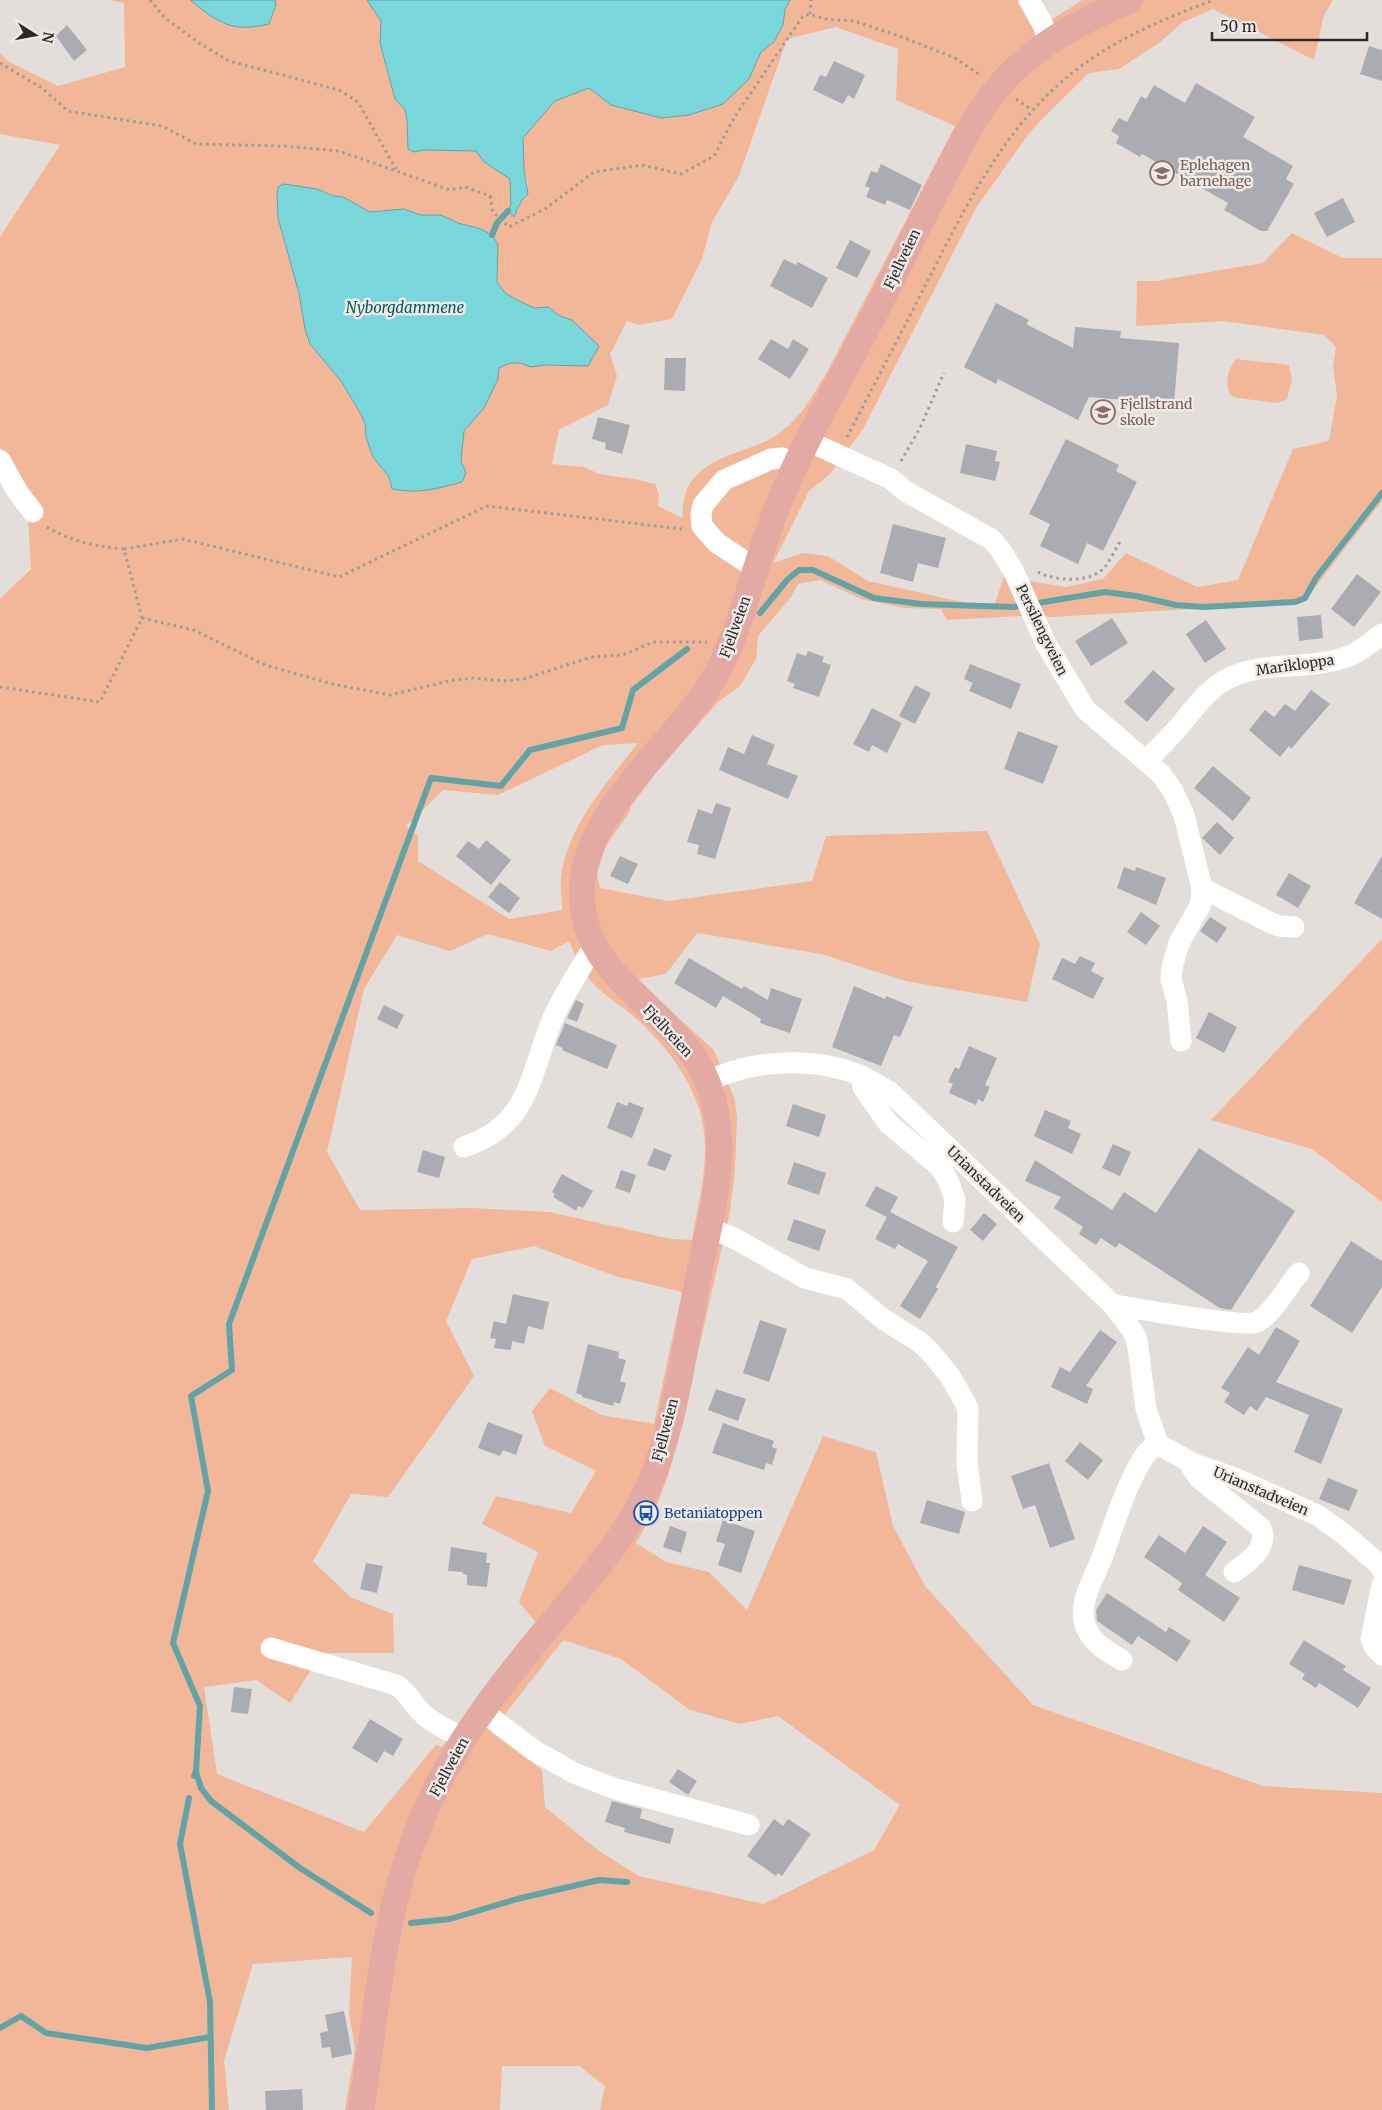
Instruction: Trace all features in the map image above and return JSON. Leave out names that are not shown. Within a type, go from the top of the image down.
[{"type":"main road","name":"Fjellveien","points":[[361,2110],[384,1958],[398,1891],[418,1828],[445,1773],[482,1711],[614,1546],[633,1517],[651,1480],[672,1412],[719,1170],[720,1147],[717,1112],[713,1095],[697,1062],[628,990],[608,967],[594,945],[582,909],[582,886],[592,844],[601,825],[623,793],[687,718],[711,682],[732,640],[775,512],[796,464],[966,133],[998,87],[1033,52],[1083,22],[1130,0]]},
{"type":"street","points":[[1028,0],[1042,23],[1050,42]]},
{"type":"street","name":"Persilengveien","points":[[808,441],[891,479],[905,491],[991,539],[1006,557],[1046,644],[1085,709],[1147,760],[1161,774],[1173,791],[1184,815],[1193,845],[1202,888],[1201,904],[1180,942],[1172,968],[1171,979],[1177,1001],[1181,1040]]},
{"type":"street","points":[[755,568],[717,543],[702,526],[701,514],[703,504],[724,480],[771,460],[782,458],[796,464]]},
{"type":"street","points":[[0,460],[17,491],[33,512]]},
{"type":"street","name":"Marikloppa","points":[[1147,760],[1206,695],[1231,677],[1263,668],[1318,663],[1346,658],[1382,634]]},
{"type":"street","points":[[1202,888],[1269,922],[1279,926],[1294,927]]},
{"type":"street","points":[[464,1147],[492,1135],[505,1125],[514,1113],[529,1088],[554,1017],[594,945]]},
{"type":"street","name":"Urianstadveien","points":[[707,1082],[720,1075],[744,1067],[798,1062],[836,1068],[862,1076],[890,1092],[1113,1305],[1132,1330],[1136,1340],[1146,1409],[1158,1444],[1194,1464],[1235,1478],[1318,1516],[1345,1534],[1382,1567],[1382,1570]]},
{"type":"street","points":[[862,1076],[863,1088],[888,1123],[940,1167],[948,1180],[955,1200],[953,1222]]},
{"type":"street","points":[[708,1228],[732,1237],[806,1278],[848,1289],[884,1319],[921,1343],[932,1354],[950,1376],[968,1408],[967,1462],[972,1501]]},
{"type":"street","points":[[1113,1305],[1220,1321],[1255,1323],[1265,1316],[1299,1273]]},
{"type":"street","points":[[1122,1660],[1096,1643],[1088,1633],[1083,1612],[1086,1597],[1103,1556],[1114,1520],[1140,1462],[1158,1444]]},
{"type":"street","points":[[1194,1464],[1192,1468],[1199,1478],[1261,1528],[1264,1536],[1262,1546],[1253,1557],[1234,1572]]},
{"type":"street","points":[[1382,1585],[1371,1639],[1382,1655]]},
{"type":"street","points":[[271,1648],[396,1685],[405,1692],[420,1712],[464,1739]]},
{"type":"street","points":[[482,1711],[535,1751],[574,1773],[613,1788],[749,1825]]},
{"type":"path","points":[[150,0],[164,17],[199,43],[229,61],[339,90],[358,102],[397,171]]},
{"type":"path","points":[[810,14],[811,0]]},
{"type":"path","points":[[838,455],[976,188],[1009,138],[1032,110],[1070,75],[1098,54],[1147,26],[1214,0]]},
{"type":"path","points":[[0,63],[42,88],[68,111],[162,126],[196,144],[283,146],[338,151],[450,190],[465,187],[490,196],[493,212],[509,227],[545,209],[594,172],[642,165],[680,174],[714,156],[735,116],[803,16],[810,14],[824,19],[854,21],[955,58],[1032,110]]},
{"type":"path","points":[[891,479],[920,428],[944,373]]},
{"type":"path","points":[[33,512],[46,527],[57,534],[80,541],[124,549],[184,539],[339,577],[487,506],[684,530],[702,526]]},
{"type":"path","points":[[1006,557],[1016,560],[1045,576],[1070,580],[1094,574],[1104,568],[1121,540]]},
{"type":"path","points":[[0,687],[100,702],[142,618],[124,549]]},
{"type":"path","points":[[142,618],[194,630],[265,664],[332,684],[390,696],[448,681],[473,678],[504,681],[524,679],[591,657],[623,655],[653,642],[710,642]]},
{"type":"shaded area","points":[[110,0],[189,0],[223,24],[276,5],[275,0],[367,0],[381,21],[380,43],[395,99],[405,110],[408,149],[414,152],[423,150],[476,151],[484,162],[510,179],[511,205],[518,212],[528,184],[524,170],[523,138],[555,101],[589,88],[611,105],[749,79],[761,52],[774,42],[783,25],[785,9],[790,0],[1036,0],[1048,22],[1082,0],[1333,0],[1324,15],[1314,60],[1213,9],[1183,22],[1159,43],[1119,69],[1089,73],[1040,121],[976,208],[863,429],[830,474],[809,491],[773,563],[803,553],[828,556],[868,581],[993,609],[1004,577],[1066,587],[1103,579],[1126,553],[1197,587],[1238,580],[1293,449],[1329,441],[1337,395],[1333,367],[1336,347],[1324,335],[1223,321],[1136,326],[1137,281],[1156,281],[1263,263],[1292,233],[1343,258],[1382,258],[1382,501],[1306,599],[1301,603],[1051,617],[1019,616],[947,620],[941,609],[905,608],[861,599],[820,580],[798,584],[791,597],[758,636],[756,659],[740,686],[718,702],[656,773],[631,806],[629,813],[605,847],[597,874],[600,888],[668,901],[812,881],[826,836],[987,831],[1040,944],[1027,1002],[905,981],[821,954],[697,933],[666,974],[639,979],[664,1005],[714,1050],[735,1100],[737,1120],[735,1170],[730,1212],[670,1470],[656,1508],[636,1543],[666,1562],[709,1572],[747,1610],[823,1436],[876,1452],[893,1526],[925,1586],[1033,1705],[1263,1786],[1382,1793],[1382,2110],[600,2110],[605,2086],[579,2066],[502,2066],[500,2110],[345,2110],[355,2049],[349,2013],[352,1957],[253,1964],[224,2061],[229,2110],[0,2110],[0,599],[31,569],[26,484],[0,448],[0,237],[60,145],[0,134],[0,53],[9,62],[58,86],[125,67],[124,3]],"holes":[[[836,27],[898,49],[896,100],[955,126],[827,372],[807,405],[781,432],[715,462],[693,479],[686,492],[682,518],[658,506],[659,495],[655,484],[599,474],[585,467],[552,464],[559,430],[608,405],[617,376],[610,354],[627,321],[639,325],[672,319],[702,259],[712,222],[739,176],[787,39]],[[284,184],[343,197],[370,212],[404,209],[421,215],[441,215],[458,223],[481,229],[492,235],[498,244],[497,282],[505,293],[534,308],[548,307],[560,316],[572,320],[588,366],[545,365],[531,367],[520,363],[510,363],[498,368],[498,379],[484,408],[464,431],[461,461],[466,473],[462,482],[389,478],[373,457],[366,437],[362,416],[341,381],[313,348],[305,329],[299,293],[278,218],[277,192]],[[638,743],[590,806],[570,842],[564,860],[561,879],[562,910],[509,919],[418,861],[418,836],[406,826],[443,790],[498,795],[603,745]],[[488,934],[551,951],[569,941],[587,977],[602,992],[638,1020],[663,1046],[693,1092],[703,1127],[705,1145],[704,1168],[692,1240],[671,1239],[549,1212],[471,1208],[360,1210],[327,1152],[364,989],[397,935],[450,951]],[[534,1246],[615,1276],[682,1292],[654,1424],[601,1415],[550,1388],[532,1411],[545,1446],[596,1471],[571,1513],[496,1496],[482,1524],[538,1552],[519,1602],[537,1624],[442,1747],[436,1745],[364,1832],[217,1774],[204,1687],[256,1680],[290,1703],[322,1653],[394,1653],[393,1614],[350,1597],[313,1561],[351,1494],[388,1497],[474,1376],[446,1321],[472,1259]],[[563,1640],[621,1659],[690,1710],[740,1724],[778,1716],[900,1805],[874,1850],[763,1904],[639,1876],[599,1851],[545,1807],[542,1770],[491,1732]]]},
{"type":"shaded area","points":[[1236,359],[1289,365],[1292,379],[1287,399],[1278,403],[1237,398],[1230,395],[1228,376]]},
{"type":"shaded area","points":[[1382,939],[1382,1202],[1312,1149],[1211,1120]]},
{"type":"water","points":[[190,0],[275,0],[276,5],[269,24],[245,27],[226,24],[209,15]]},
{"type":"water","points":[[367,0],[790,0],[785,9],[783,25],[774,42],[761,52],[749,79],[723,104],[689,115],[661,118],[611,105],[589,88],[555,101],[523,138],[524,170],[528,194],[522,200],[514,217],[508,211],[511,205],[510,179],[484,162],[476,151],[423,150],[414,152],[408,149],[405,110],[395,99],[380,43],[381,21]]},
{"type":"water","name":"Nyborgdammene","points":[[284,184],[317,189],[334,196],[343,197],[370,212],[404,209],[421,215],[441,215],[458,223],[481,229],[492,235],[498,244],[497,282],[505,293],[534,308],[548,307],[560,316],[572,320],[599,346],[588,366],[545,365],[531,367],[520,363],[510,363],[499,368],[498,379],[484,408],[464,431],[461,461],[466,473],[462,482],[436,489],[419,491],[392,489],[389,477],[373,457],[366,437],[362,416],[341,381],[310,344],[305,329],[299,293],[278,218],[277,192],[279,186]]},
{"type":"building","points":[[67,25],[87,50],[74,61],[56,36]]},
{"type":"building","points":[[1369,46],[1382,50],[1382,81],[1360,74]]},
{"type":"building","points":[[834,61],[865,75],[854,99],[848,95],[843,104],[813,90],[820,75],[826,77]]},
{"type":"building","points":[[1196,83],[1255,117],[1243,137],[1293,166],[1286,179],[1294,184],[1267,231],[1261,231],[1224,210],[1228,203],[1142,154],[1140,157],[1116,143],[1119,136],[1111,131],[1119,118],[1127,122],[1141,96],[1146,99],[1154,85],[1185,103]]},
{"type":"building","points":[[881,164],[922,185],[910,210],[887,200],[885,205],[866,197],[870,188],[865,186],[871,171],[877,173]]},
{"type":"building","points":[[1343,198],[1355,222],[1327,237],[1314,213]]},
{"type":"building","points":[[850,240],[871,251],[857,278],[836,268]]},
{"type":"building","points":[[784,259],[796,265],[798,262],[828,278],[812,308],[770,286]]},
{"type":"building","points":[[996,303],[1029,320],[1026,324],[1073,348],[1075,327],[1121,331],[1120,338],[1179,343],[1174,404],[1089,397],[1078,420],[998,379],[996,384],[964,367]]},
{"type":"building","points":[[771,339],[788,349],[793,339],[809,349],[790,379],[758,359]]},
{"type":"building","points":[[665,358],[686,358],[685,391],[664,390]]},
{"type":"building","points":[[598,417],[630,425],[622,454],[605,449],[606,443],[592,439]]},
{"type":"building","points":[[1066,439],[1119,465],[1116,471],[1137,482],[1103,551],[1087,543],[1078,564],[1040,546],[1050,524],[1029,514]]},
{"type":"building","points":[[966,444],[997,451],[995,461],[1000,462],[995,481],[960,473]]},
{"type":"building","points":[[893,524],[946,538],[938,568],[918,563],[913,582],[880,573]]},
{"type":"building","points":[[1357,574],[1381,592],[1354,627],[1331,609]]},
{"type":"building","points":[[1321,615],[1323,638],[1299,641],[1297,617]]},
{"type":"building","points":[[1112,618],[1128,643],[1091,666],[1075,641]]},
{"type":"building","points":[[1206,620],[1226,649],[1205,663],[1186,634]]},
{"type":"building","points":[[808,651],[824,657],[822,662],[831,665],[819,697],[793,688],[795,684],[787,681],[797,653],[806,656]]},
{"type":"building","points":[[970,664],[1021,684],[1011,709],[969,691],[973,683],[964,679]]},
{"type":"building","points":[[1153,670],[1175,689],[1147,722],[1124,702]]},
{"type":"building","points":[[915,685],[931,693],[915,724],[899,716]]},
{"type":"building","points":[[1311,690],[1330,704],[1291,749],[1289,746],[1280,757],[1249,730],[1265,710],[1274,717],[1285,704],[1295,711]]},
{"type":"building","points":[[872,708],[902,723],[887,753],[872,745],[869,752],[853,744]]},
{"type":"building","points":[[1018,731],[1058,746],[1043,784],[1004,769]]},
{"type":"building","points":[[752,735],[775,745],[767,764],[798,776],[788,799],[719,770],[728,747],[744,754]]},
{"type":"building","points":[[1213,766],[1251,798],[1233,821],[1194,788]]},
{"type":"building","points":[[716,803],[731,808],[715,859],[697,854],[699,845],[687,842],[698,809],[712,814]]},
{"type":"building","points":[[1217,822],[1234,838],[1220,855],[1202,838]]},
{"type":"building","points":[[486,840],[511,860],[491,885],[456,856],[468,841],[479,849]]},
{"type":"building","points":[[620,856],[638,864],[628,884],[610,876]]},
{"type":"building","points":[[1382,856],[1382,919],[1354,903]]},
{"type":"building","points":[[1124,867],[1135,871],[1136,867],[1166,878],[1156,905],[1117,888]]},
{"type":"building","points":[[1289,873],[1311,886],[1298,908],[1276,895]]},
{"type":"building","points":[[500,882],[520,898],[509,913],[488,897]]},
{"type":"building","points":[[1141,912],[1160,926],[1146,945],[1127,932]]},
{"type":"building","points":[[1210,917],[1227,928],[1217,943],[1200,931]]},
{"type":"building","points":[[1080,956],[1095,963],[1091,971],[1104,978],[1093,999],[1052,979],[1062,958],[1075,964]]},
{"type":"building","points":[[689,958],[742,989],[744,986],[768,1000],[771,988],[802,999],[790,1033],[760,1023],[761,1019],[723,996],[716,1008],[674,983]]},
{"type":"building","points":[[854,986],[885,999],[886,996],[913,1007],[900,1037],[894,1035],[881,1066],[832,1047]]},
{"type":"building","points":[[576,1000],[584,1004],[577,1022],[567,1018]]},
{"type":"building","points":[[384,1005],[404,1015],[397,1029],[377,1019]]},
{"type":"building","points":[[1209,1012],[1237,1027],[1224,1053],[1196,1038]]},
{"type":"building","points":[[565,1023],[617,1045],[607,1069],[562,1050],[563,1048],[556,1045]]},
{"type":"building","points":[[969,1046],[997,1058],[985,1085],[990,1087],[983,1102],[978,1099],[976,1105],[949,1093],[953,1084],[948,1082],[955,1067],[959,1069]]},
{"type":"building","points":[[617,1102],[627,1106],[629,1102],[644,1108],[632,1138],[607,1128]]},
{"type":"building","points":[[793,1104],[826,1115],[819,1137],[786,1126]]},
{"type":"building","points":[[1045,1110],[1071,1121],[1068,1128],[1081,1134],[1072,1154],[1034,1136]]},
{"type":"building","points":[[1113,1144],[1131,1152],[1120,1176],[1102,1168]]},
{"type":"building","points":[[654,1148],[672,1155],[665,1171],[647,1165]]},
{"type":"building","points":[[1199,1148],[1295,1211],[1231,1310],[1220,1308],[1119,1243],[1116,1248],[1101,1238],[1096,1245],[1079,1234],[1083,1227],[1054,1208],[1061,1197],[1025,1181],[1035,1160],[1112,1210],[1124,1192],[1156,1213]]},
{"type":"building","points":[[423,1150],[445,1157],[439,1178],[417,1172]]},
{"type":"building","points":[[794,1162],[826,1173],[819,1195],[787,1184]]},
{"type":"building","points":[[621,1170],[636,1175],[630,1193],[615,1188]]},
{"type":"building","points":[[562,1174],[593,1191],[583,1208],[578,1206],[576,1211],[553,1197],[555,1194],[552,1192]]},
{"type":"building","points":[[876,1186],[898,1197],[890,1212],[958,1247],[936,1287],[938,1289],[920,1319],[900,1306],[928,1261],[898,1244],[895,1249],[875,1239],[887,1217],[865,1206]]},
{"type":"building","points":[[984,1213],[997,1224],[983,1241],[970,1230]]},
{"type":"building","points":[[794,1219],[826,1230],[819,1251],[787,1240]]},
{"type":"building","points":[[1351,1241],[1382,1261],[1382,1287],[1352,1333],[1310,1306]]},
{"type":"building","points":[[513,1294],[549,1302],[543,1330],[528,1326],[524,1344],[512,1341],[511,1350],[494,1348],[496,1339],[490,1338],[494,1321],[506,1324]]},
{"type":"building","points":[[760,1320],[787,1329],[769,1382],[743,1373]]},
{"type":"building","points":[[1276,1327],[1300,1341],[1276,1382],[1343,1409],[1321,1464],[1294,1452],[1309,1415],[1266,1397],[1257,1411],[1250,1406],[1244,1415],[1224,1402],[1230,1393],[1221,1388],[1248,1347],[1259,1355]]},
{"type":"building","points":[[1100,1330],[1117,1342],[1086,1386],[1093,1389],[1087,1404],[1051,1387],[1060,1367],[1070,1372]]},
{"type":"building","points":[[588,1344],[619,1352],[618,1358],[626,1360],[620,1381],[626,1383],[620,1404],[614,1402],[613,1406],[582,1397],[582,1395],[576,1393]]},
{"type":"building","points":[[716,1389],[746,1399],[738,1421],[708,1410]]},
{"type":"building","points":[[488,1422],[523,1435],[516,1455],[503,1450],[500,1456],[478,1448]]},
{"type":"building","points":[[723,1423],[774,1441],[772,1447],[777,1449],[772,1465],[766,1463],[764,1470],[712,1453]]},
{"type":"building","points":[[1080,1442],[1103,1460],[1088,1480],[1065,1461]]},
{"type":"building","points":[[1049,1463],[1075,1539],[1050,1548],[1035,1505],[1023,1509],[1011,1476]]},
{"type":"building","points":[[1328,1478],[1358,1490],[1349,1511],[1319,1499]]},
{"type":"building","points":[[927,1500],[965,1512],[959,1534],[920,1523]]},
{"type":"building","points":[[723,1520],[755,1531],[741,1573],[718,1565],[725,1544],[716,1541]]},
{"type":"building","points":[[670,1526],[687,1532],[681,1553],[663,1547]]},
{"type":"building","points":[[1203,1526],[1227,1542],[1205,1575],[1240,1598],[1224,1622],[1178,1590],[1182,1583],[1144,1557],[1159,1535],[1185,1553]]},
{"type":"building","points":[[451,1547],[487,1553],[486,1563],[490,1563],[487,1587],[467,1585],[467,1575],[463,1574],[463,1572],[448,1571]]},
{"type":"building","points":[[366,1563],[383,1566],[377,1593],[360,1589]]},
{"type":"building","points":[[1299,1565],[1352,1580],[1344,1605],[1292,1590]]},
{"type":"building","points":[[1107,1593],[1166,1632],[1169,1627],[1191,1641],[1177,1662],[1138,1636],[1132,1645],[1097,1621],[1096,1610]]},
{"type":"building","points":[[1304,1640],[1346,1666],[1343,1670],[1371,1688],[1358,1708],[1319,1683],[1316,1688],[1302,1679],[1305,1674],[1289,1664]]},
{"type":"building","points":[[234,1687],[252,1689],[248,1714],[231,1712]]},
{"type":"building","points":[[370,1719],[403,1739],[393,1756],[384,1751],[377,1763],[352,1748]]},
{"type":"building","points":[[678,1769],[697,1781],[688,1795],[669,1782]]},
{"type":"building","points":[[612,1801],[642,1809],[640,1818],[674,1829],[670,1844],[624,1832],[625,1828],[605,1822]]},
{"type":"building","points":[[774,1819],[783,1826],[788,1819],[811,1834],[782,1876],[778,1873],[776,1876],[747,1856]]},
{"type":"building","points":[[344,2011],[352,2054],[332,2058],[330,2047],[322,2048],[320,2033],[328,2031],[325,2015]]},
{"type":"building","points":[[302,2089],[303,2110],[266,2110],[265,2091]]},
{"type":"waterway","points":[[492,235],[497,223],[508,211]]},
{"type":"waterway","points":[[760,613],[788,579],[799,570],[813,570],[874,598],[921,604],[1013,607],[1105,592],[1136,596],[1176,605],[1203,607],[1295,602],[1305,598],[1316,578],[1382,493]]},
{"type":"waterway","points":[[194,1776],[196,1771],[200,1706],[173,1643],[208,1491],[191,1396],[232,1370],[229,1324],[431,778],[501,786],[530,750],[622,728],[633,690],[687,649]]},
{"type":"waterway","points":[[196,1772],[201,1788],[211,1801],[300,1868],[371,1913]]},
{"type":"waterway","points":[[189,1798],[180,1844],[210,2002],[212,2110]]},
{"type":"waterway","points":[[411,1923],[450,1919],[517,1899],[599,1880],[627,1882]]},
{"type":"waterway","points":[[0,2028],[21,2016],[46,2033],[147,2048],[210,2037]]},
{"type":"place","name":"Eplehagen barnehage","points":[[1162,173]]},
{"type":"place","name":"Fjellstrand skole","points":[[1103,412]]},
{"type":"place","name":"Betaniatoppen","points":[[646,1513]]}]
